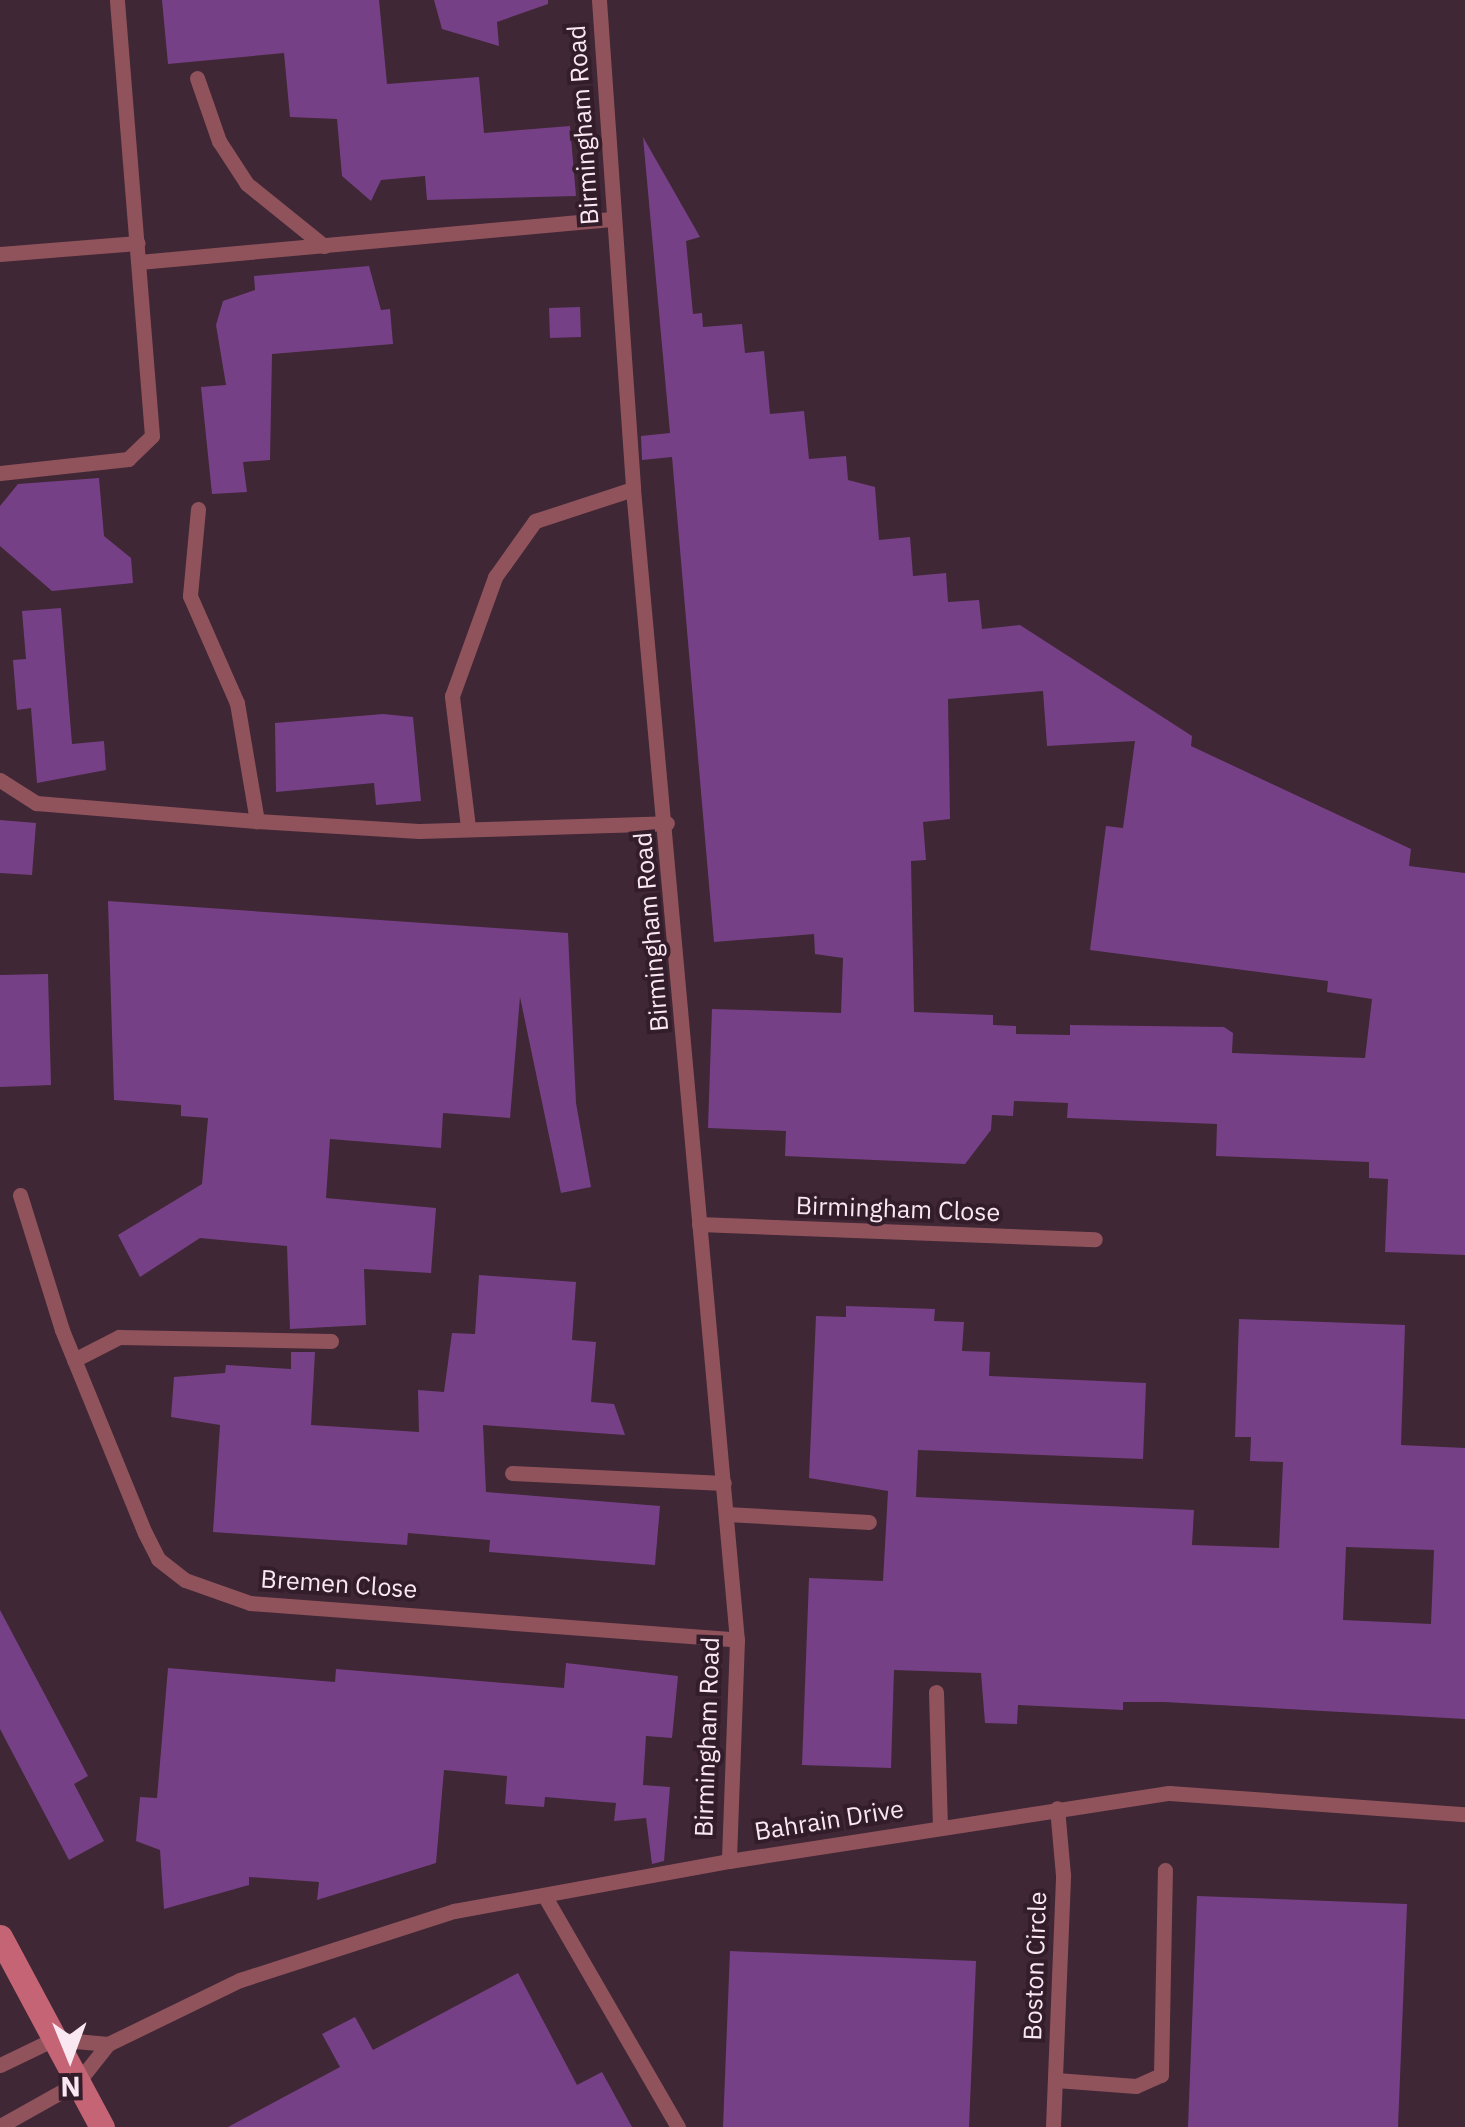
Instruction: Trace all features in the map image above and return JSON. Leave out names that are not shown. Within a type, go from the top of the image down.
[{"type":"main road","points":[[0,1937],[102,2127]]},
{"type":"lane","points":[[0,473],[128,459],[147,445],[154,407],[117,0]]},
{"type":"lane","name":"Birmingham Road","points":[[599,0],[632,489],[667,823],[737,1640],[729,1861]]},
{"type":"lane","points":[[197,78],[220,141],[247,184],[324,246]]},
{"type":"lane","points":[[140,262],[614,219]]},
{"type":"lane","points":[[0,254],[138,243]]},
{"type":"lane","points":[[468,827],[452,696],[494,577],[535,520],[632,489]]},
{"type":"lane","points":[[198,509],[190,596],[237,703],[257,821]]},
{"type":"lane","points":[[0,780],[36,804],[257,821],[468,827],[667,823]]},
{"type":"lane","name":"Bremen Close","points":[[20,1196],[74,1360],[158,1559],[211,1592],[250,1603],[737,1640]]},
{"type":"lane","name":"Birmingham Close","points":[[699,1224],[1096,1238]]},
{"type":"lane","points":[[74,1360],[119,1338],[330,1341]]},
{"type":"lane","points":[[512,1473],[724,1483]]},
{"type":"lane","points":[[726,1514],[869,1522]]},
{"type":"lane","points":[[936,1692],[940,1827]]},
{"type":"lane","name":"Bahrain Drive","points":[[0,2126],[77,2083],[108,2044],[240,1980],[454,1911],[1057,1808],[1216,1793],[1465,1814]]},
{"type":"lane","name":"Boston Circle","points":[[1053,2127],[1063,1875],[1057,1808]]},
{"type":"lane","points":[[1056,2080],[1136,2086],[1161,2075],[1165,1870]]},
{"type":"lane","points":[[544,1895],[678,2127]]},
{"type":"lane","points":[[0,2065],[54,2040],[108,2044]]},
{"type":"building","points":[[162,0],[379,0],[387,84],[479,77],[484,133],[570,126],[576,196],[427,200],[425,176],[381,180],[371,201],[342,176],[337,119],[290,117],[284,53],[168,64]]},
{"type":"building","points":[[434,0],[548,0],[548,4],[497,22],[499,46],[442,29]]},
{"type":"building","points":[[643,137],[700,237],[686,241],[693,314],[702,313],[703,327],[742,324],[745,353],[764,351],[770,414],[804,411],[809,459],[846,456],[848,480],[875,487],[879,540],[910,537],[913,576],[946,573],[948,602],[979,600],[982,629],[1020,625],[1192,736],[1191,746],[1411,849],[1409,866],[1465,873],[1465,1255],[1385,1252],[1388,1179],[1369,1178],[1369,1162],[1216,1156],[1217,1124],[1067,1118],[1068,1103],[1014,1101],[1013,1116],[992,1115],[991,1130],[965,1164],[785,1156],[786,1131],[708,1128],[712,1009],[841,1013],[843,958],[815,954],[814,934],[714,942],[672,457],[642,460],[641,436],[670,433]],"holes":[[[1043,691],[1047,746],[1135,741],[1123,828],[1106,826],[1090,950],[1328,981],[1327,992],[1372,999],[1365,1058],[1232,1053],[1233,1033],[1224,1027],[1070,1025],[1070,1035],[1016,1034],[1016,1026],[993,1025],[993,1015],[914,1012],[911,861],[926,860],[923,822],[950,819],[948,699]]]},
{"type":"building","points":[[369,266],[381,310],[390,309],[393,344],[272,354],[270,460],[243,462],[247,492],[212,494],[201,387],[226,385],[216,325],[223,301],[255,290],[254,276]]},
{"type":"building","points":[[580,307],[581,337],[550,338],[549,308]]},
{"type":"building","points":[[99,478],[104,536],[131,558],[133,583],[52,591],[0,546],[0,506],[18,484]]},
{"type":"building","points":[[61,608],[72,744],[104,741],[106,770],[37,783],[31,708],[17,710],[13,660],[26,659],[22,611]]},
{"type":"building","points":[[383,714],[413,717],[421,801],[376,805],[374,783],[276,792],[275,723]]},
{"type":"building","points":[[0,820],[36,823],[32,875],[0,873]]},
{"type":"building","points":[[108,901],[568,933],[576,1103],[591,1187],[561,1193],[520,997],[510,1118],[443,1113],[441,1148],[330,1139],[326,1198],[436,1208],[431,1273],[364,1269],[366,1325],[290,1329],[287,1246],[200,1238],[140,1277],[118,1235],[202,1184],[208,1118],[181,1116],[181,1105],[114,1100]]},
{"type":"building","points":[[48,974],[51,1085],[0,1087],[0,975]]},
{"type":"building","points":[[479,1275],[576,1282],[572,1340],[596,1342],[591,1402],[614,1404],[625,1435],[483,1425],[486,1492],[660,1506],[655,1565],[489,1552],[490,1540],[408,1533],[407,1545],[213,1532],[220,1425],[171,1417],[174,1377],[225,1373],[226,1365],[291,1369],[291,1352],[315,1352],[311,1425],[419,1432],[418,1390],[444,1392],[452,1333],[475,1334]]},
{"type":"building","points":[[846,1306],[935,1309],[934,1321],[964,1322],[962,1351],[990,1352],[989,1376],[1146,1383],[1143,1459],[918,1450],[916,1497],[1194,1510],[1192,1545],[1279,1548],[1283,1462],[1250,1461],[1251,1437],[1235,1437],[1239,1319],[1405,1325],[1401,1445],[1465,1448],[1465,1719],[1123,1702],[1123,1710],[1018,1705],[1017,1724],[985,1723],[981,1673],[894,1670],[891,1768],[802,1765],[809,1578],[883,1581],[888,1491],[809,1478],[816,1316],[846,1317]],"holes":[[[1346,1547],[1434,1550],[1431,1624],[1343,1620]]]},
{"type":"building","points":[[0,1610],[88,1776],[74,1784],[104,1841],[69,1860],[0,1729]]},
{"type":"building","points":[[566,1663],[678,1676],[672,1738],[646,1736],[643,1785],[670,1787],[664,1861],[652,1864],[646,1818],[614,1821],[616,1803],[545,1797],[544,1807],[505,1804],[507,1776],[444,1770],[436,1863],[317,1900],[319,1882],[249,1877],[249,1885],[164,1909],[160,1850],[136,1841],[140,1797],[157,1798],[168,1668],[335,1682],[336,1669],[564,1688]]},
{"type":"building","points":[[1197,1896],[1407,1904],[1398,2127],[1188,2127]]},
{"type":"building","points":[[730,1951],[976,1961],[969,2127],[723,2127]]},
{"type":"building","points":[[518,1973],[577,2085],[602,2072],[632,2127],[228,2127],[340,2067],[322,2034],[355,2017],[373,2050]]}]
